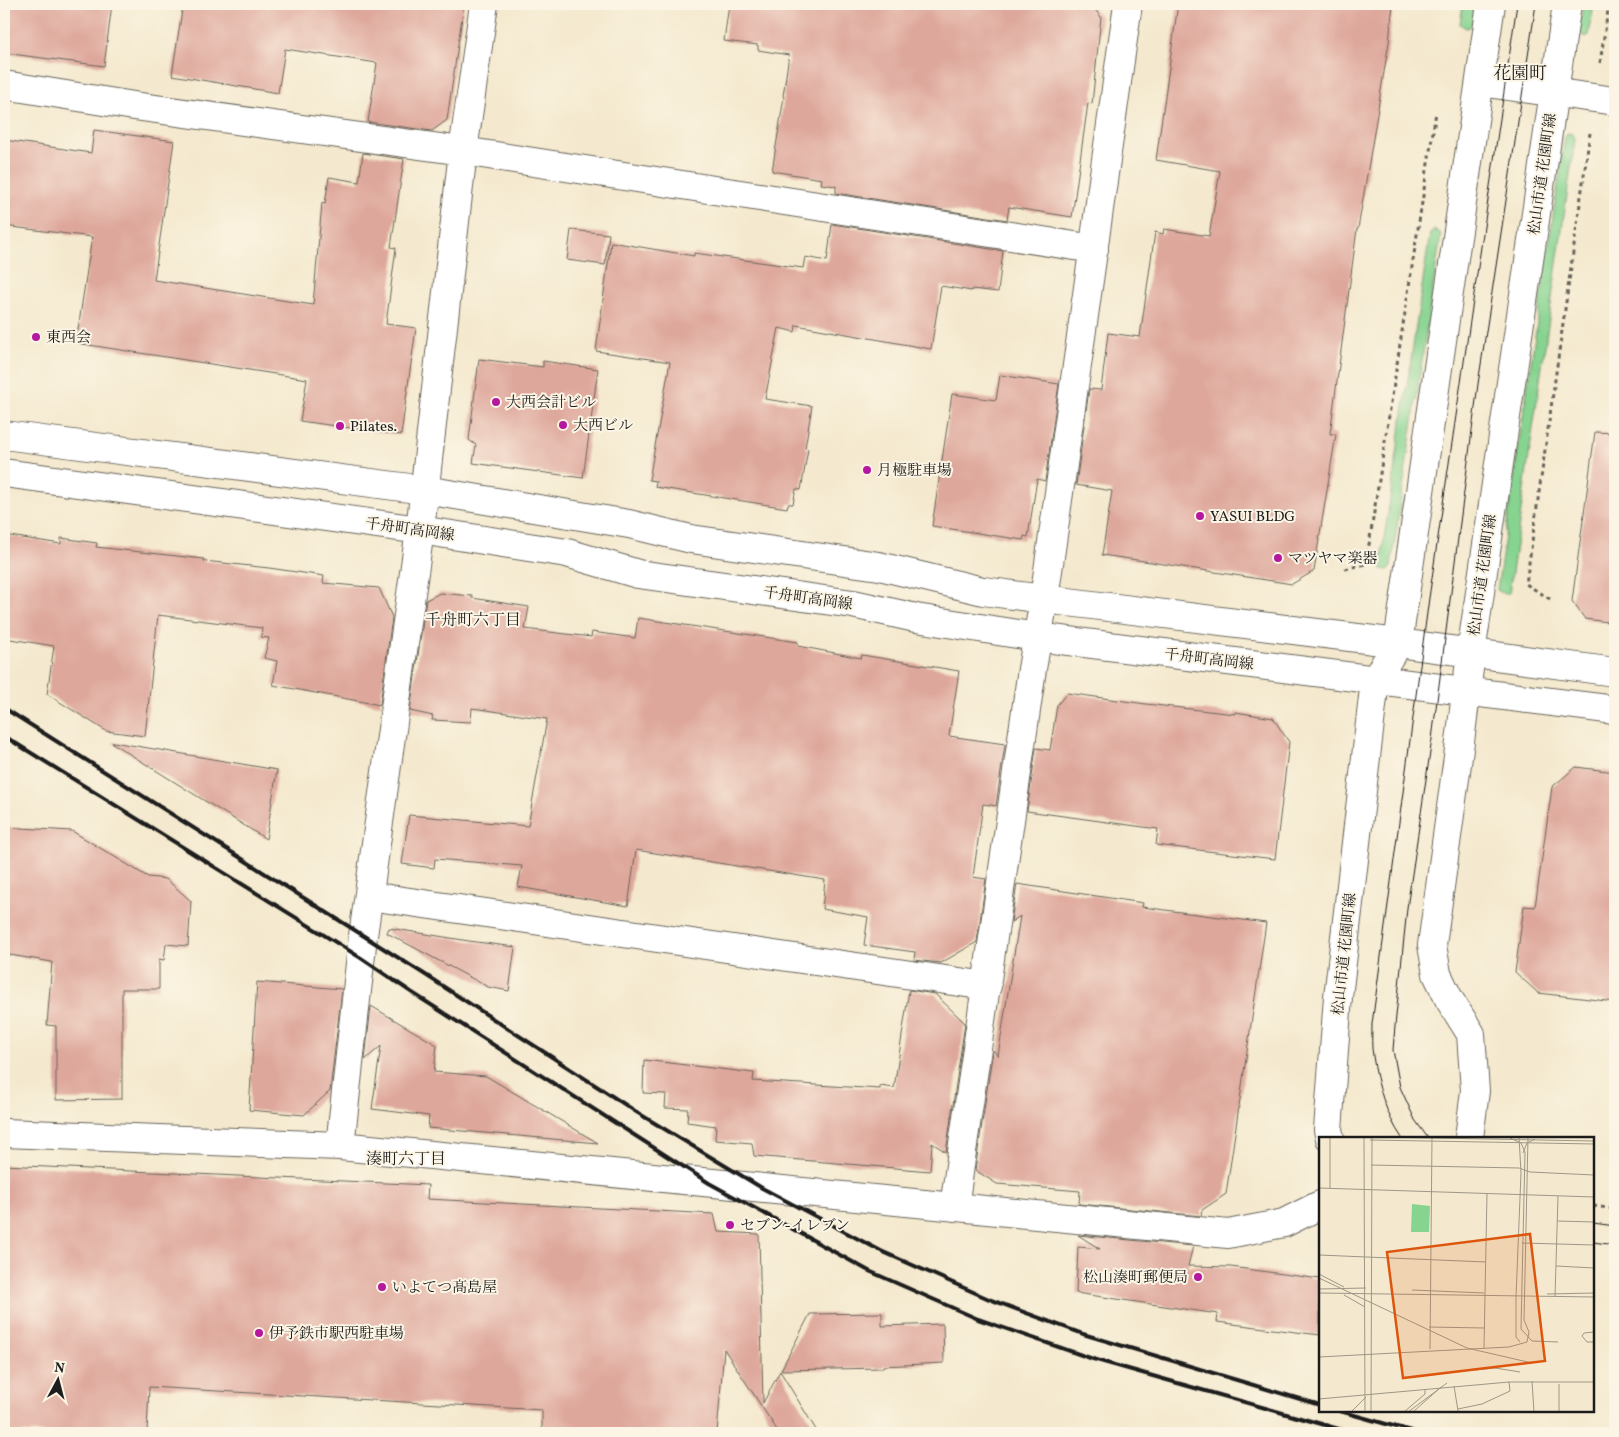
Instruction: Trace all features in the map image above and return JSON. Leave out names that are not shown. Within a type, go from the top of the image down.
[{"type":"street","points":[[340,1146],[361,958],[420,530],[463,151],[484,4]]},
{"type":"street","points":[[954,1207],[1044,600],[1128,4]]},
{"type":"street","name":"松山市道 花園町線","points":[[1330,1137],[1328,1130],[1338,997],[1375,680],[1398,643],[1492,4]]},
{"type":"street","name":"松山市道 花園町線","points":[[1469,1137],[1475,1091],[1471,1034],[1437,974],[1432,945],[1460,742],[1470,653],[1567,4]]},
{"type":"street","points":[[1480,82],[1605,99]]},
{"type":"street","points":[[4,85],[134,106],[463,151],[1094,249]]},
{"type":"street","points":[[4,435],[424,490],[628,524],[691,539],[879,566],[983,591],[1044,600],[1398,643],[1615,672]]},
{"type":"street","name":"千舟町高岡線","points":[[4,473],[420,530],[567,553],[638,574],[853,604],[916,618],[1037,638],[1615,710]]},
{"type":"street","points":[[369,896],[987,986]]},
{"type":"street","points":[[4,1133],[340,1146],[1228,1234],[1284,1223],[1319,1206]]},
{"type":"path","points":[[1550,599],[1526,584],[1605,99],[1609,4]]},
{"type":"path","points":[[1344,568],[1366,564],[1437,105]]},
{"type":"path","points":[[1594,1206],[1615,1209]]},
{"type":"green space","points":[[1463,4],[1475,4],[1472,26],[1466,28],[1460,24]]},
{"type":"green space","points":[[1583,4],[1594,4],[1589,35],[1585,38],[1579,32]]},
{"type":"green space","points":[[1568,133],[1572,134],[1575,140],[1509,593],[1504,594],[1497,590],[1565,136]]},
{"type":"green space","points":[[1435,230],[1441,234],[1391,567],[1388,570],[1381,569],[1430,233]]},
{"type":"building","points":[[4,4],[112,4],[104,66],[4,53]]},
{"type":"building","points":[[183,4],[464,4],[447,120],[432,131],[368,122],[377,63],[285,49],[278,93],[172,75]]},
{"type":"building","points":[[729,4],[1073,4],[1093,7],[1101,17],[1092,104],[1088,103],[1072,217],[1009,207],[1007,220],[836,193],[836,186],[821,184],[822,179],[772,171],[789,55],[758,50],[758,45],[724,41]]},
{"type":"building","points":[[1178,4],[1393,4],[1389,42],[1357,229],[1330,434],[1336,434],[1314,571],[1292,584],[1102,555],[1112,491],[1076,485],[1089,389],[1101,390],[1108,333],[1140,337],[1155,232],[1163,234],[1164,229],[1209,236],[1220,171],[1156,160]]},
{"type":"building","points":[[94,130],[174,141],[154,280],[313,305],[322,203],[325,204],[329,177],[359,182],[363,153],[404,159],[391,247],[396,248],[386,324],[416,328],[401,435],[300,421],[307,379],[76,343],[92,237],[4,226],[4,140],[91,153]]},
{"type":"building","points":[[832,224],[1003,251],[998,292],[972,289],[972,291],[941,286],[931,349],[796,325],[795,332],[779,328],[765,399],[812,406],[805,448],[808,449],[801,490],[796,489],[793,504],[788,504],[787,508],[655,487],[656,481],[649,480],[670,362],[596,351],[611,242],[694,256],[694,253],[803,268],[805,257],[827,261]]},
{"type":"building","points":[[571,230],[609,234],[605,265],[567,260]]},
{"type":"building","points":[[479,359],[543,367],[543,361],[598,369],[583,478],[473,463],[476,445],[469,440]]},
{"type":"building","points":[[1000,375],[1059,384],[1045,481],[1037,479],[1028,537],[1024,536],[1023,540],[932,526],[952,394],[996,400]]},
{"type":"building","points":[[1595,432],[1615,433],[1615,623],[1585,619],[1572,601]]},
{"type":"building","points":[[4,535],[61,544],[61,538],[97,543],[96,547],[269,568],[324,576],[323,583],[379,588],[392,617],[380,705],[273,685],[277,661],[264,658],[269,638],[261,637],[262,628],[158,615],[145,736],[106,731],[47,694],[54,646],[4,638]]},
{"type":"building","points":[[440,593],[472,596],[472,598],[529,607],[525,629],[591,637],[592,632],[635,638],[638,618],[798,642],[798,646],[861,658],[862,655],[959,671],[949,736],[1005,744],[996,806],[983,804],[973,877],[986,879],[977,942],[941,963],[914,960],[915,952],[864,945],[868,917],[822,909],[825,880],[636,850],[628,906],[518,887],[522,866],[435,859],[434,868],[402,864],[409,815],[528,826],[547,719],[472,708],[471,722],[432,720],[433,716],[410,711],[426,600]]},
{"type":"building","points":[[1067,693],[1273,718],[1289,742],[1275,859],[1156,845],[1158,829],[1027,811],[1036,748],[1050,750],[1057,705]]},
{"type":"building","points":[[112,743],[277,770],[266,839]]},
{"type":"building","points":[[1576,767],[1615,772],[1615,1002],[1538,993],[1515,972],[1524,906],[1535,907],[1552,787]]},
{"type":"building","points":[[4,827],[72,831],[148,877],[166,879],[191,901],[188,946],[166,944],[164,960],[159,959],[159,989],[122,989],[122,1099],[56,1100],[56,1026],[47,1025],[52,962],[4,954]]},
{"type":"building","points":[[1017,884],[1143,903],[1142,907],[1266,923],[1226,1194],[1202,1210],[1201,1216],[1079,1204],[1080,1191],[997,1184],[975,1170],[993,1050],[998,1056],[1020,916],[1011,922]]},
{"type":"building","points":[[389,928],[515,947],[509,991],[488,987],[387,933]]},
{"type":"building","points":[[257,982],[342,989],[330,1091],[304,1115],[249,1110]]},
{"type":"building","points":[[909,990],[935,994],[965,1023],[946,1152],[932,1143],[930,1171],[754,1156],[752,1143],[715,1140],[716,1126],[687,1122],[688,1109],[665,1108],[666,1094],[643,1093],[644,1060],[754,1073],[753,1081],[880,1089],[880,1086],[894,1088]]},
{"type":"building","points":[[371,1006],[437,1045],[434,1072],[486,1076],[598,1143],[428,1128],[429,1116],[372,1109],[381,1046],[365,1060]]},
{"type":"building","name":"いよてつ髙島屋","points":[[4,1165],[428,1185],[427,1199],[714,1214],[718,1232],[759,1234],[763,1403],[780,1371],[818,1433],[779,1433],[724,1349],[717,1433],[542,1433],[542,1410],[149,1387],[147,1433],[4,1433]]},
{"type":"building","points":[[1078,1235],[1193,1246],[1188,1266],[1231,1267],[1319,1279],[1319,1335],[1217,1322],[1218,1314],[1076,1293],[1078,1247],[1100,1249]]},
{"type":"building","points":[[882,1313],[882,1326],[943,1324],[944,1363],[883,1366],[883,1368],[781,1370],[810,1314]]},
{"type":"tram line","points":[[1401,1137],[1391,1119],[1380,1088],[1372,1052],[1372,1024],[1429,598],[1517,4]]},
{"type":"tram line","points":[[1427,1137],[1415,1120],[1400,1087],[1393,1050],[1395,1026],[1407,908],[1432,739],[1478,384],[1536,4]]},
{"type":"tram line","points":[[1594,1223],[1615,1226]]},
{"type":"tram line","points":[[1594,1242],[1615,1245]]},
{"type":"railway","points":[[4,708],[424,974],[638,1113],[762,1188],[881,1251],[989,1299],[1083,1334],[1319,1405]]},
{"type":"railway","points":[[4,736],[361,958],[709,1183],[869,1271],[978,1319],[1093,1359],[1353,1433]]},
{"type":"railway","points":[[1344,1412],[1418,1433]]},
{"type":"place","name":"東西会","points":[[36,337]]},
{"type":"place","name":"大西会計ビル","points":[[496,402]]},
{"type":"place","name":"大西ビル","points":[[563,425]]},
{"type":"place","name":"Pilates.","points":[[340,426]]},
{"type":"place","name":"月極駐車場","points":[[867,470]]},
{"type":"place","name":"YASUI BLDG","points":[[1200,516]]},
{"type":"place","name":"マツヤマ楽器","points":[[1278,558]]},
{"type":"place","name":"セブン-イレブン","points":[[730,1225]]},
{"type":"place","name":"松山湊町郵便局","points":[[1198,1277]]},
{"type":"place","name":"いよてつ髙島屋","points":[[382,1287]]},
{"type":"place","name":"伊予鉄市駅西駐車場","points":[[259,1333]]},
{"type":"district","name":"花園町","points":[[1520,73]]},
{"type":"district","name":"千舟町六丁目","points":[[473,619]]},
{"type":"district","name":"湊町六丁目","points":[[406,1158]]}]
